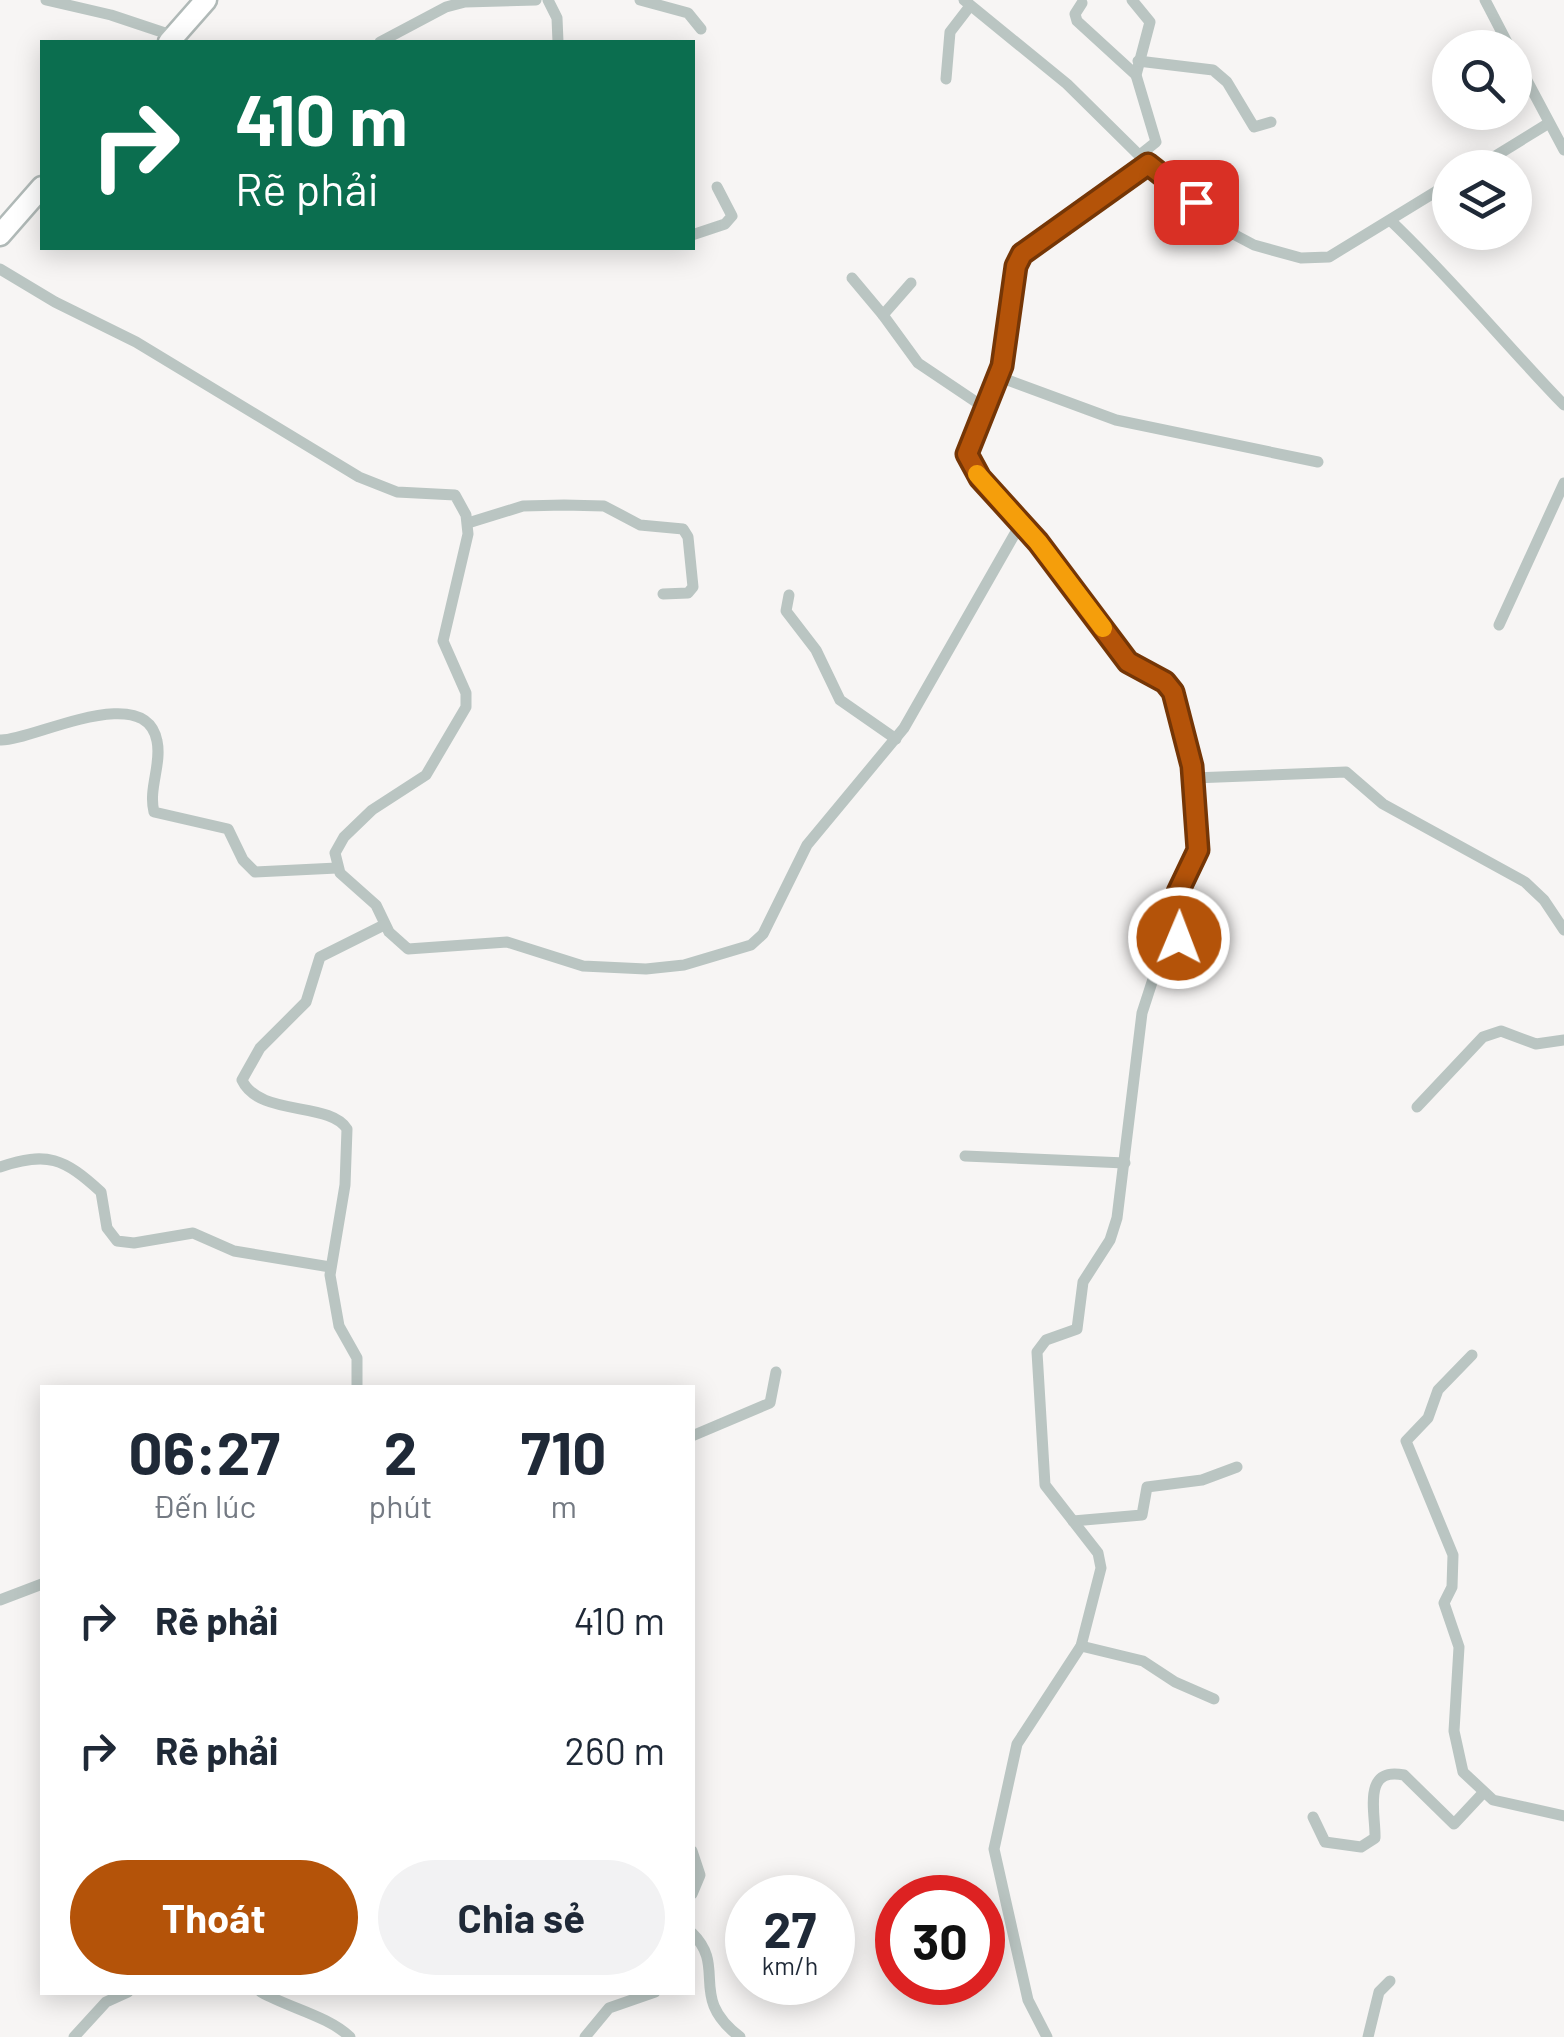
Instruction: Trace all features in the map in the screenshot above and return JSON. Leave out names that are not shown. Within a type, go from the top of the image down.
[{"type":"highway","points":[[171,40],[206,0]]},
{"type":"highway","points":[[0,235],[40,189]]},
{"type":"street","points":[[46,0],[111,15],[171,40]]},
{"type":"street","points":[[384,40],[446,7],[466,2],[536,0]]},
{"type":"street","points":[[548,0],[557,18],[558,40]]},
{"type":"street","points":[[640,0],[688,13],[701,28]]},
{"type":"street","points":[[1047,2037],[1028,2000],[994,1850],[1018,1744],[1081,1646],[1100,1568],[1098,1553],[1046,1485],[1036,1352],[1046,1340],[1070,1336],[1077,1329],[1083,1282],[1110,1240],[1118,1218],[1127,1110],[1142,1013],[1155,973],[1179,938],[1178,892],[1197,855],[1194,778],[1173,692],[1165,682],[1128,662],[1021,523],[968,462],[982,406],[998,376],[1018,259],[1145,159],[1156,142],[1136,75],[1150,22],[1132,0]]},
{"type":"street","points":[[1486,0],[1501,30]]},
{"type":"street","points":[[946,79],[950,32],[967,3],[1067,84],[1145,159],[1237,236],[1284,254],[1329,257],[1432,195]]},
{"type":"street","points":[[1082,3],[1075,14],[1078,21],[1136,75]]},
{"type":"street","points":[[1138,60],[1214,70],[1227,82],[1254,126],[1271,122]]},
{"type":"street","points":[[1532,90],[1564,150]]},
{"type":"street","points":[[1506,150],[1550,123]]},
{"type":"street","points":[[695,233],[725,224],[732,216],[716,187]]},
{"type":"street","points":[[1391,222],[1454,281],[1496,336],[1564,405]]},
{"type":"street","points":[[0,269],[55,302],[136,342],[359,477],[397,492],[455,495],[468,523],[462,568],[443,641],[466,693],[466,707],[421,780],[372,810],[339,843],[337,868]]},
{"type":"street","points":[[852,278],[918,364],[982,406]]},
{"type":"street","points":[[883,315],[911,283]]},
{"type":"street","points":[[998,376],[1116,420],[1318,462]]},
{"type":"street","points":[[1499,625],[1564,483]]},
{"type":"street","points":[[468,523],[524,506],[564,505],[604,506],[640,525],[678,528],[688,536],[693,587],[688,593],[663,594]]},
{"type":"street","points":[[0,740],[22,739],[72,718],[96,714],[136,720],[152,731],[158,745],[154,812],[228,829],[243,860],[255,872],[337,868],[376,906],[384,925],[408,949],[507,942],[583,966],[646,969],[684,965],[744,948],[763,934],[806,845],[896,740],[1021,523]]},
{"type":"street","points":[[789,595],[786,611],[816,650],[840,700],[896,740]]},
{"type":"street","points":[[1194,778],[1346,772],[1383,804],[1525,882],[1544,900],[1564,930]]},
{"type":"street","points":[[357,1385],[357,1358],[339,1326],[330,1267],[345,1184],[347,1128],[331,1115],[292,1110],[248,1090],[243,1074],[260,1048],[306,1002],[320,957],[384,925]]},
{"type":"street","points":[[1417,1107],[1483,1036],[1502,1031],[1536,1044],[1564,1040]]},
{"type":"street","points":[[0,1167],[38,1156],[59,1161],[101,1192],[107,1228],[118,1240],[134,1243],[193,1234],[234,1251],[330,1267]]},
{"type":"street","points":[[965,1156],[1125,1163]]},
{"type":"street","points":[[1472,1355],[1438,1390],[1428,1418],[1406,1441],[1453,1555],[1452,1587],[1444,1603],[1459,1647],[1454,1731],[1463,1772],[1483,1794],[1519,1808],[1564,1816]]},
{"type":"street","points":[[695,1435],[770,1403],[776,1372]]},
{"type":"street","points":[[1073,1521],[1142,1515],[1146,1487],[1202,1480],[1237,1467]]},
{"type":"street","points":[[0,1600],[40,1585]]},
{"type":"street","points":[[1081,1646],[1143,1661],[1174,1682],[1214,1700]]},
{"type":"street","points":[[1314,1817],[1325,1842],[1361,1847],[1375,1838],[1370,1798],[1378,1782],[1388,1776],[1404,1774],[1454,1824],[1483,1794]]},
{"type":"street","points":[[695,1860],[700,1875],[695,1887]]},
{"type":"street","points":[[695,1936],[705,1948],[711,2008],[740,2037]]},
{"type":"street","points":[[1368,2037],[1379,1992],[1390,1981]]},
{"type":"street","points":[[266,1995],[289,2009],[327,2020],[350,2037]]},
{"type":"street","points":[[585,2037],[609,2008],[646,1995]]},
{"type":"street","points":[[74,2037],[105,1997]]},
{"type":"slow traffic","points":[[977,474],[1038,542],[1103,628]]},
{"type":"route","points":[[1179,938],[1178,892],[1198,850],[1194,778],[1173,692],[1165,682],[1128,662],[1038,542],[990,491],[968,462],[967,454],[982,406],[1002,366],[1016,266],[1022,254],[1120,188],[1148,164],[1196,202]]}]
